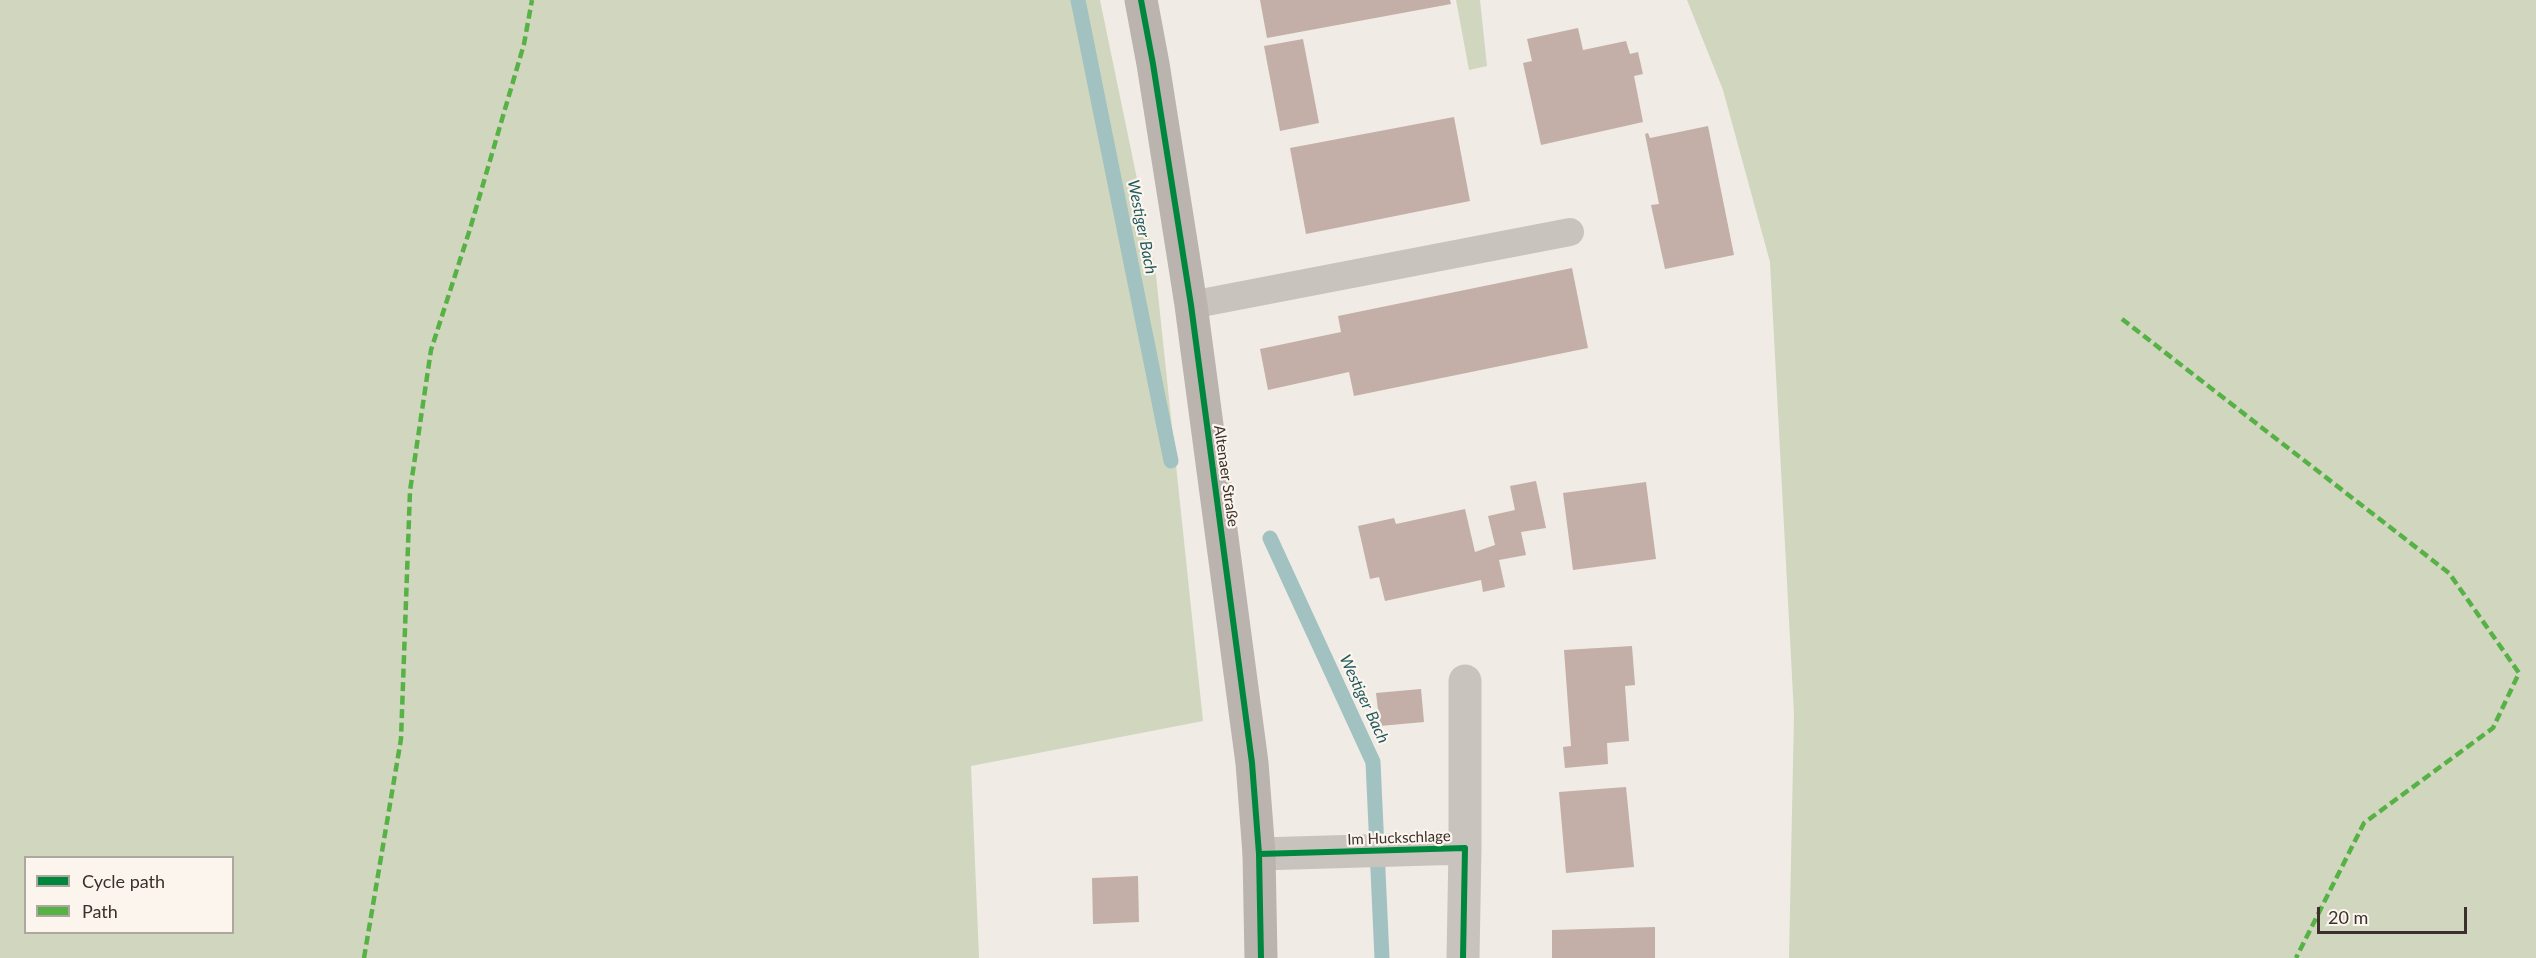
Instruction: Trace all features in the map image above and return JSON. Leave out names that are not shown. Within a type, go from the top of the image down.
[{"type":"main road","name":"Altenaer Straße","points":[[1140,0],[1153,64],[1191,305],[1252,763],[1259,854],[1261,958]]},
{"type":"street","name":"Im Huckschlage","points":[[1463,958],[1465,681]]},
{"type":"street","name":"Im Huckschlage","points":[[1259,854],[1465,848]]},
{"type":"lane","points":[[1191,305],[1570,232]]},
{"type":"green space","points":[[0,0],[1100,0],[1155,266],[1203,721],[971,766],[979,958],[0,958]]},
{"type":"green space","points":[[1456,0],[1480,0],[1487,66],[1469,70]]},
{"type":"green space","points":[[1687,0],[2536,0],[2536,958],[1789,958],[1794,714],[1770,262],[1723,90]]},
{"type":"building","points":[[1260,0],[1450,0],[1451,4],[1267,38]]},
{"type":"building","points":[[1578,28],[1583,50],[1626,41],[1630,54],[1638,52],[1643,74],[1634,76],[1643,122],[1541,145],[1523,63],[1532,61],[1527,39]]},
{"type":"building","points":[[1303,39],[1319,123],[1280,131],[1264,46]]},
{"type":"building","points":[[1454,117],[1470,201],[1306,234],[1290,148]]},
{"type":"building","points":[[1708,126],[1734,255],[1665,269],[1651,205],[1659,204],[1645,134],[1648,133],[1650,138]]},
{"type":"building","points":[[1572,268],[1588,348],[1354,396],[1349,372],[1268,390],[1260,349],[1341,332],[1338,316]]},
{"type":"building","points":[[1536,481],[1546,528],[1521,532],[1526,555],[1499,560],[1505,587],[1483,592],[1481,580],[1385,601],[1379,577],[1370,579],[1358,526],[1394,518],[1396,524],[1465,509],[1475,552],[1495,545],[1488,516],[1515,510],[1510,486]]},
{"type":"building","points":[[1646,482],[1656,559],[1573,570],[1563,493]]},
{"type":"building","points":[[1632,646],[1635,685],[1625,686],[1629,741],[1607,743],[1608,764],[1565,768],[1563,747],[1571,746],[1564,650]]},
{"type":"building","points":[[1421,689],[1424,722],[1380,726],[1376,693]]},
{"type":"building","points":[[1626,787],[1634,867],[1566,873],[1559,792]]},
{"type":"building","points":[[1138,876],[1139,922],[1093,924],[1092,878]]},
{"type":"building","points":[[1655,927],[1655,958],[1552,958],[1552,930]]},
{"type":"waterway","name":"Westiger Bach","points":[[1078,0],[1171,461]]},
{"type":"waterway","name":"Westiger Bach","points":[[1270,538],[1373,762],[1382,958]]},
{"type":"marked path","points":[[364,958],[401,739],[410,491],[431,350],[470,229],[524,44],[532,0]]},
{"type":"marked path","points":[[2122,319],[2449,573],[2519,673],[2493,728],[2364,823],[2296,958]]},
{"type":"cycle path","points":[[1141,0],[1191,305],[1252,763],[1259,854],[1261,958]]},
{"type":"cycle path","points":[[1259,854],[1465,848],[1463,958]]}]
